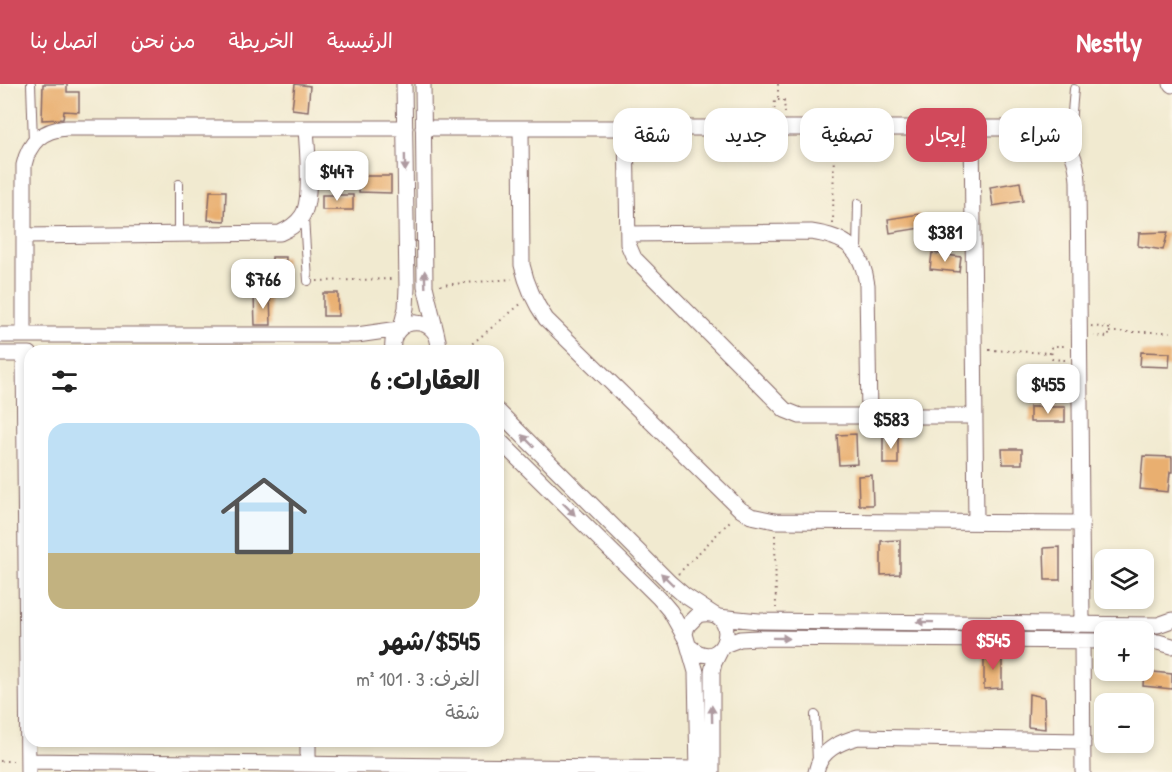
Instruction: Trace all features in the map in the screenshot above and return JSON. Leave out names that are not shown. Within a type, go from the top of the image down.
[{"type":"street","points":[[393,345],[393,340],[400,328],[407,298],[404,84]]},
{"type":"street","points":[[423,84],[425,286],[439,344]]},
{"type":"street","points":[[24,335],[24,165],[33,142],[42,134],[54,129],[66,128],[405,128]]},
{"type":"street","points":[[24,236],[280,233],[294,226],[304,214],[308,200],[306,128]]},
{"type":"street","points":[[423,128],[613,128]]},
{"type":"street","points":[[521,128],[522,266],[531,296],[546,319],[741,510],[757,518],[775,520],[1082,523]]},
{"type":"street","points":[[627,162],[628,234],[631,251],[639,264],[785,410],[800,416],[975,416]]},
{"type":"street","points":[[972,162],[976,522]]},
{"type":"street","points":[[1076,162],[1082,624]]},
{"type":"street","points":[[628,234],[811,232],[832,235],[846,242],[857,253],[865,268],[869,416]]},
{"type":"street","points":[[0,335],[349,335],[371,334],[400,328],[407,324],[421,323],[428,326],[439,344]]},
{"type":"street","points":[[0,354],[24,354]]},
{"type":"street","points":[[504,417],[670,583],[723,622],[727,633],[712,672],[702,771]]},
{"type":"street","points":[[504,444],[659,598],[670,611],[688,644],[702,654],[716,652],[723,646],[740,639],[758,638],[1094,641]]},
{"type":"street","points":[[702,771],[696,672],[685,633],[691,620],[698,615],[776,621],[1158,625],[1172,620]]},
{"type":"street","points":[[1082,641],[1083,772]]},
{"type":"street","points":[[1154,642],[1172,646]]},
{"type":"street","points":[[817,770],[826,752],[841,741],[858,737],[1083,741]]},
{"type":"street","points":[[28,747],[28,767],[308,764],[417,769],[702,771]]},
{"type":"street","points":[[308,747],[308,764]]},
{"type":"lane","points":[[31,84],[33,142]]},
{"type":"lane","points":[[1072,108],[1074,89]]},
{"type":"lane","points":[[179,183],[179,235]]},
{"type":"lane","points":[[857,253],[858,203]]},
{"type":"lane","points":[[304,214],[308,281]]},
{"type":"lane","points":[[815,715],[817,770]]},
{"type":"path","points":[[778,84],[778,100]]},
{"type":"path","points":[[776,108],[774,101],[785,100],[784,108]]},
{"type":"path","points":[[832,235],[833,162]]},
{"type":"path","points":[[425,286],[525,278]]},
{"type":"path","points":[[308,281],[407,279]]},
{"type":"path","points":[[470,345],[531,296]]},
{"type":"path","points":[[1080,342],[1052,359],[1053,346],[1080,342],[1108,337],[1108,327],[1080,342]]},
{"type":"path","points":[[1109,332],[1172,332]]},
{"type":"path","points":[[974,349],[1051,353]]},
{"type":"path","points":[[670,583],[741,510]]},
{"type":"path","points":[[775,520],[776,621]]},
{"type":"building","points":[[43,84],[67,84],[67,92],[79,92],[79,112],[64,111],[63,119],[42,120]]},
{"type":"building","points":[[295,84],[310,86],[308,111],[292,109]]},
{"type":"building","points":[[360,176],[391,176],[391,193],[359,192]]},
{"type":"building","points":[[1020,182],[1023,201],[993,206],[990,187]]},
{"type":"building","points":[[210,191],[226,191],[225,221],[208,220]]},
{"type":"building","points":[[322,195],[353,195],[353,210],[322,210]]},
{"type":"building","points":[[919,214],[921,228],[890,233],[888,219]]},
{"type":"building","points":[[1168,232],[1163,250],[1138,246],[1139,233]]},
{"type":"building","points":[[932,253],[961,257],[959,272],[930,269]]},
{"type":"building","points":[[272,257],[286,257],[285,286],[271,286]]},
{"type":"building","points":[[323,293],[338,293],[338,316],[323,316]]},
{"type":"building","points":[[270,295],[271,325],[255,325],[254,296]]},
{"type":"building","points":[[1141,352],[1170,353],[1169,367],[1140,366]]},
{"type":"building","points":[[1030,407],[1065,407],[1065,422],[1030,422]]},
{"type":"building","points":[[856,434],[857,464],[839,465],[837,435]]},
{"type":"building","points":[[883,435],[898,435],[898,464],[883,464]]},
{"type":"building","points":[[1002,449],[1022,449],[1022,464],[1003,464]]},
{"type":"building","points":[[1143,456],[1172,457],[1168,492],[1140,489]]},
{"type":"building","points":[[872,475],[873,505],[859,505],[858,476]]},
{"type":"building","points":[[900,540],[900,574],[881,575],[881,541]]},
{"type":"building","points":[[1060,547],[1060,580],[1045,580],[1044,548]]},
{"type":"building","points":[[984,653],[1002,653],[1002,688],[984,689]]},
{"type":"building","points":[[1154,672],[1172,674],[1172,689],[1143,686],[1143,681],[1154,681]]},
{"type":"building","points":[[1029,694],[1044,697],[1045,729],[1028,727]]}]
